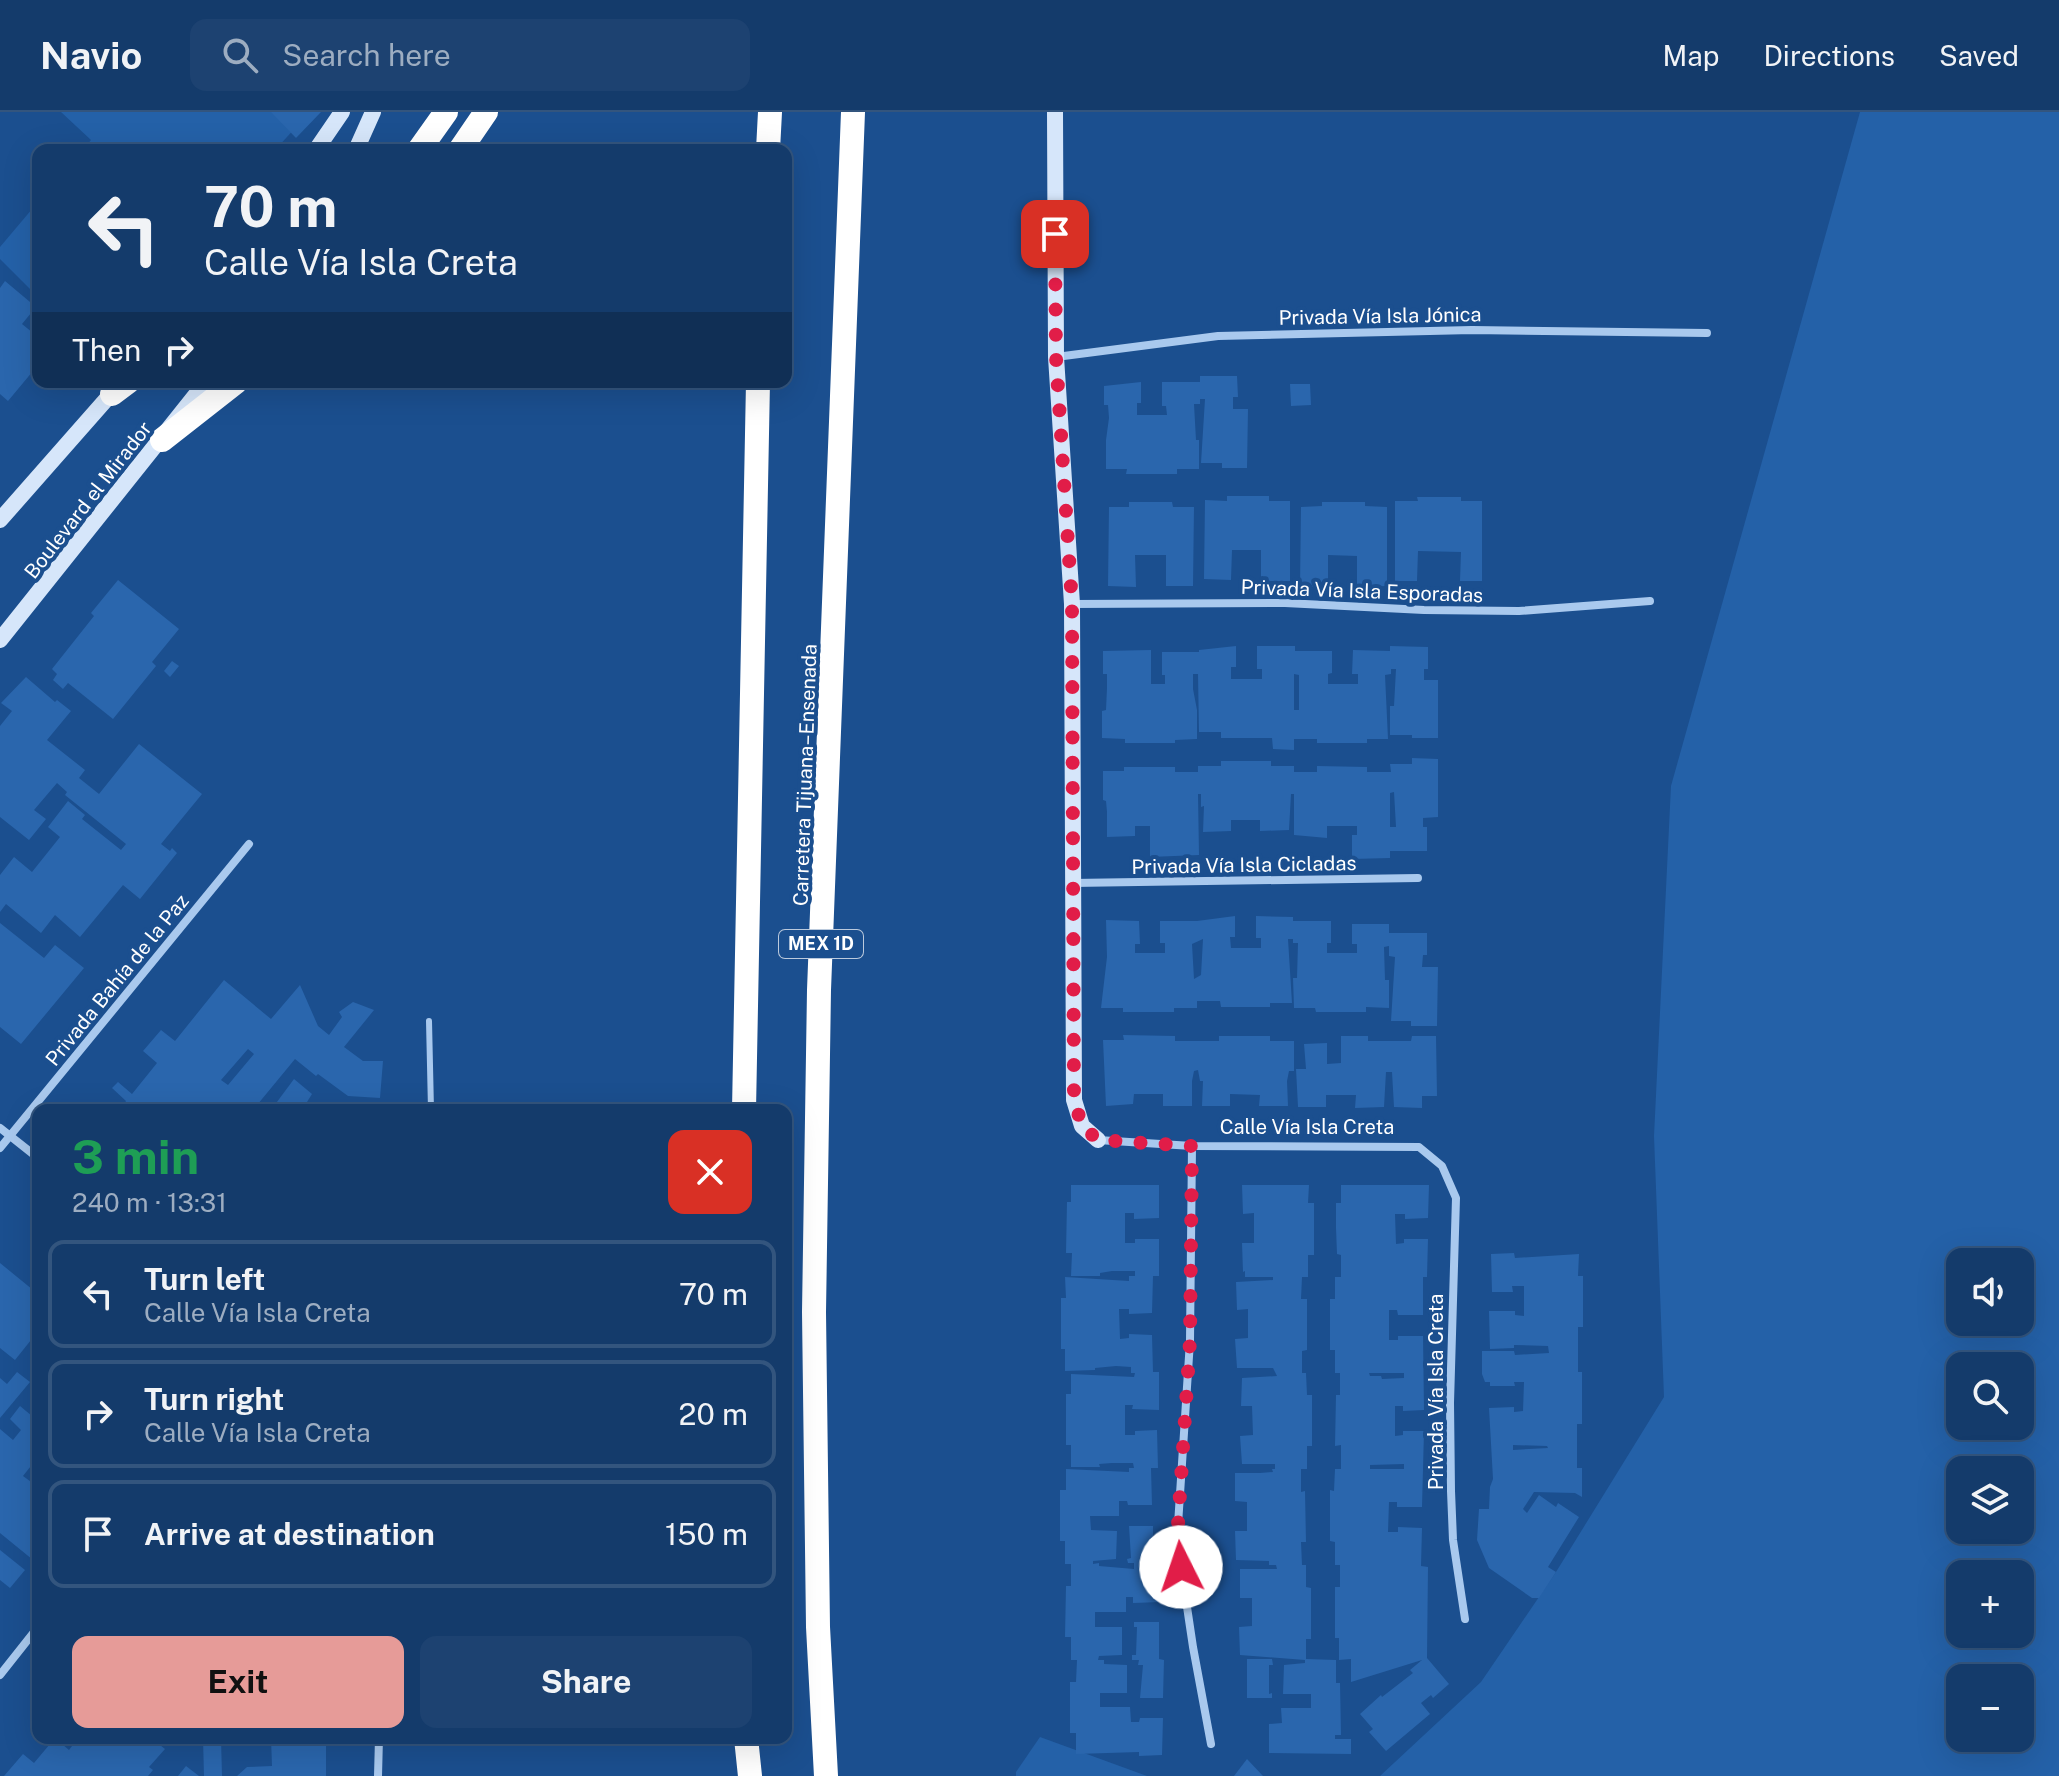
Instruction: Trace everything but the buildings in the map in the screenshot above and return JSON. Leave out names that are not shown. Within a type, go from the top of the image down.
[{"type":"highway","points":[[423,144],[446,112]]},
{"type":"highway","points":[[464,144],[486,112]]},
{"type":"highway","points":[[768,144],[770,112]]},
{"type":"highway","name":"Carretera Tijuana–Ensenada","points":[[826,1776],[818,1627],[814,1328],[819,1021],[853,112]]},
{"type":"highway","points":[[162,440],[228,388]]},
{"type":"highway","points":[[744,1104],[758,388]]},
{"type":"highway","points":[[747,1744],[750,1776]]},
{"type":"street","points":[[320,144],[342,112]]},
{"type":"street","points":[[359,144],[373,112]]},
{"type":"street","name":"Calle Vía Isla Creta","points":[[1055,112],[1056,357],[1072,604],[1074,1100],[1082,1126],[1098,1140],[1192,1146],[1419,1147],[1442,1166]]},
{"type":"street","name":"Privada Vía Isla Jónica","points":[[1056,357],[1218,336],[1472,330],[1707,333]]},
{"type":"street","points":[[0,520],[119,388]]},
{"type":"street","name":"Boulevard el Mirador","points":[[0,640],[201,388]]},
{"type":"street","name":"Privada Vía Isla Esporadas","points":[[1072,604],[1285,603],[1519,611],[1650,601]]},
{"type":"street","name":"Privada Bahía de la Paz","points":[[36,1104],[249,844]]},
{"type":"street","name":"Privada Vía Isla Cicladas","points":[[1071,883],[1418,878]]},
{"type":"street","name":"Privada Bahía de la Paz","points":[[0,1148],[32,1109]]},
{"type":"street","points":[[0,1128],[32,1153]]},
{"type":"street","points":[[1192,1146],[1190,1341],[1177,1540],[1211,1744]]},
{"type":"street","name":"Privada Vía Isla Creta","points":[[1442,1166],[1456,1198],[1450,1403],[1451,1491],[1453,1540],[1465,1619]]},
{"type":"street","points":[[0,1675],[32,1635]]},
{"type":"street","points":[[378,1776],[379,1744]]},
{"type":"lane","points":[[429,1021],[431,1104]]},
{"type":"shaded area","points":[[61,112],[310,112],[281,144],[88,144],[91,140]]},
{"type":"shaded area","points":[[1860,112],[2059,112],[2059,1776],[1380,1776],[1481,1682],[1556,1572],[1664,1397],[1654,1136],[1671,786]]},
{"type":"shaded area","points":[[32,209],[32,291],[0,259],[0,247]]},
{"type":"shaded area","points":[[1040,1737],[1147,1776],[1016,1776]]},
{"type":"route","points":[[1055,234],[1056,357],[1072,604],[1074,1100],[1082,1126],[1098,1140],[1192,1146],[1190,1341],[1177,1540],[1181,1567]]}]
